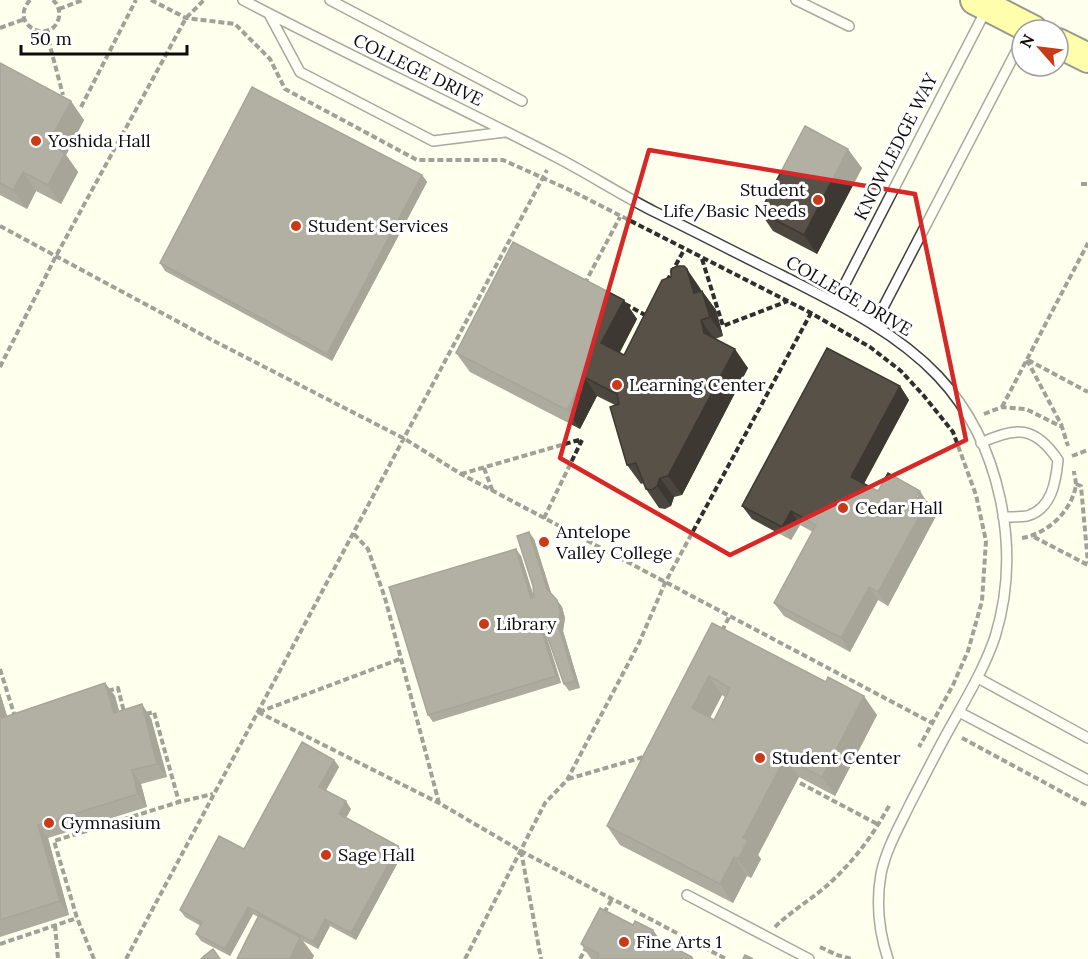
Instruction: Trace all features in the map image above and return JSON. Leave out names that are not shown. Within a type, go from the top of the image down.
[{"type":"main road","points":[[982,3],[1010,21]]},
{"type":"main road","points":[[1070,49],[1088,58]]},
{"type":"lane","name":"COLLEGE DRIVE","points":[[243,0],[555,156],[628,198],[835,303],[893,336],[940,378],[971,422],[993,476],[1007,539],[1003,599],[986,663],[895,835],[881,874],[878,906],[888,959]]},
{"type":"lane","points":[[330,0],[522,101]]},
{"type":"lane","points":[[796,0],[849,26]]},
{"type":"lane","name":"KNOWLEDGE WAY","points":[[835,303],[982,3]]},
{"type":"lane","points":[[269,14],[300,72],[433,141],[506,132]]},
{"type":"lane","points":[[874,325],[1010,66]]},
{"type":"lane","points":[[981,443],[1005,432],[1029,433],[1047,443],[1058,460],[1056,486],[1045,504],[1029,515],[1003,517]]},
{"type":"lane","points":[[978,678],[1088,738]]},
{"type":"lane","points":[[959,712],[1088,780]]},
{"type":"lane","points":[[687,895],[809,959]]},
{"type":"path","points":[[30,0],[24,10],[25,19],[34,30],[46,31],[56,25],[60,14],[53,0]]},
{"type":"path","points":[[59,9],[82,0]]},
{"type":"path","points":[[81,107],[136,0]]},
{"type":"path","points":[[151,0],[186,18],[235,24],[270,59],[285,89],[417,159],[503,160],[620,216],[811,313],[870,347],[901,371],[953,432],[976,495],[986,541],[982,601],[968,651],[918,751]]},
{"type":"path","points":[[0,367],[56,256],[186,18],[204,0]]},
{"type":"path","points":[[0,28],[25,19]]},
{"type":"path","points":[[46,31],[63,95]]},
{"type":"path","points":[[126,959],[555,156]]},
{"type":"path","points":[[1080,184],[1088,184]]},
{"type":"path","points":[[595,288],[585,283],[620,216]]},
{"type":"path","points":[[0,226],[212,340],[405,439],[494,492],[1088,806]]},
{"type":"path","points":[[1002,407],[1088,243]]},
{"type":"path","points":[[663,288],[684,250]]},
{"type":"path","points":[[702,258],[723,326],[788,301]]},
{"type":"path","points":[[616,299],[648,316]]},
{"type":"path","points":[[643,326],[653,307]]},
{"type":"path","points":[[465,959],[545,803],[567,780],[639,643],[665,583],[811,313]]},
{"type":"path","points":[[1027,360],[1088,392]]},
{"type":"path","points":[[1027,360],[1062,427]]},
{"type":"path","points":[[461,474],[582,440],[544,518]]},
{"type":"path","points":[[484,468],[494,492]]},
{"type":"path","points":[[1076,484],[1081,486],[1088,564]]},
{"type":"path","points":[[354,534],[368,549],[385,598],[439,803]]},
{"type":"path","points":[[1033,536],[1088,564]]},
{"type":"path","points":[[718,638],[729,617]]},
{"type":"path","points":[[258,712],[400,659]]},
{"type":"path","points":[[0,669],[16,721]]},
{"type":"path","points":[[106,692],[118,688],[126,720]]},
{"type":"path","points":[[145,715],[154,712],[179,802]]},
{"type":"path","points":[[258,712],[439,803],[521,851],[726,959]]},
{"type":"path","points":[[567,780],[656,754]]},
{"type":"path","points":[[800,783],[879,825]]},
{"type":"path","points":[[94,959],[77,918],[54,841],[179,802],[214,794]]},
{"type":"path","points":[[769,939],[776,925],[833,880],[860,851],[879,825],[894,797]]},
{"type":"path","points":[[521,851],[541,959]]},
{"type":"path","points":[[601,919],[612,899]]},
{"type":"path","points":[[0,944],[77,918]]},
{"type":"path","points":[[55,925],[58,959]]},
{"type":"path","points":[[580,959],[591,939]]},
{"type":"highlighted area","points":[[649,150],[915,194],[966,440],[730,555],[560,458]]},
{"type":"building","name":"Yoshida Hall","points":[[0,63],[71,101],[48,144],[65,153],[48,185],[23,172],[13,190],[0,183]]},
{"type":"building","name":"Student Services","points":[[252,87],[422,175],[327,354],[160,263]]},
{"type":"building","points":[[805,126],[848,149],[804,235],[760,212]]},
{"type":"building","name":"Learning Center","points":[[513,242],[624,300],[601,343],[624,355],[662,280],[671,277],[671,269],[677,266],[684,266],[687,269],[694,293],[702,291],[710,317],[701,320],[704,333],[735,349],[668,476],[660,478],[657,486],[652,490],[646,489],[636,463],[627,465],[610,407],[619,404],[617,394],[584,377],[567,410],[456,353]]},
{"type":"building","name":"Cedar Hall","points":[[827,348],[900,386],[851,477],[878,491],[888,473],[920,491],[916,497],[927,502],[878,592],[869,587],[841,638],[774,603],[816,525],[791,511],[782,527],[742,506]]},
{"type":"building","name":"Library","points":[[529,532],[547,589],[557,600],[560,611],[558,624],[575,681],[564,684],[543,624],[540,625],[556,676],[428,715],[389,587],[516,549],[531,598],[534,597],[533,586],[517,536]]},
{"type":"building","name":"Student Center","points":[[712,623],[826,682],[828,677],[864,696],[822,777],[785,758],[743,838],[748,840],[738,859],[734,857],[720,884],[607,826]],"holes":[[[709,676],[730,688],[714,720],[692,708]]]},
{"type":"building","name":"Gymnasium","points":[[105,683],[114,713],[142,704],[157,764],[132,770],[138,794],[38,825],[60,901],[0,920],[0,711],[2,718]]},
{"type":"building","name":"Sage Hall","points":[[302,742],[334,760],[319,787],[346,801],[339,814],[398,846],[351,933],[325,919],[313,942],[248,907],[225,949],[196,934],[202,922],[180,910],[219,836],[244,849]]},
{"type":"building","points":[[600,908],[633,925],[635,921],[653,930],[650,935],[692,957],[691,959],[597,959],[599,954],[581,944]]},
{"type":"building","points":[[259,915],[300,937],[290,959],[237,959]]},
{"type":"building","points":[[213,949],[220,959],[201,959],[204,956]]},
{"type":"place","name":"Yoshida Hall","points":[[36,141]]},
{"type":"place","name":"Student Life/Basic Needs","points":[[818,200]]},
{"type":"place","name":"Student Services","points":[[296,226]]},
{"type":"place","name":"Learning Center","points":[[617,385]]},
{"type":"place","name":"Cedar Hall","points":[[843,508]]},
{"type":"place","name":"Antelope Valley College","points":[[544,542]]},
{"type":"place","name":"Library","points":[[484,624]]},
{"type":"place","name":"Student Center","points":[[760,758]]},
{"type":"place","name":"Gymnasium","points":[[49,823]]},
{"type":"place","name":"Sage Hall","points":[[326,855]]},
{"type":"place","name":"Fine Arts 1","points":[[624,942]]}]
